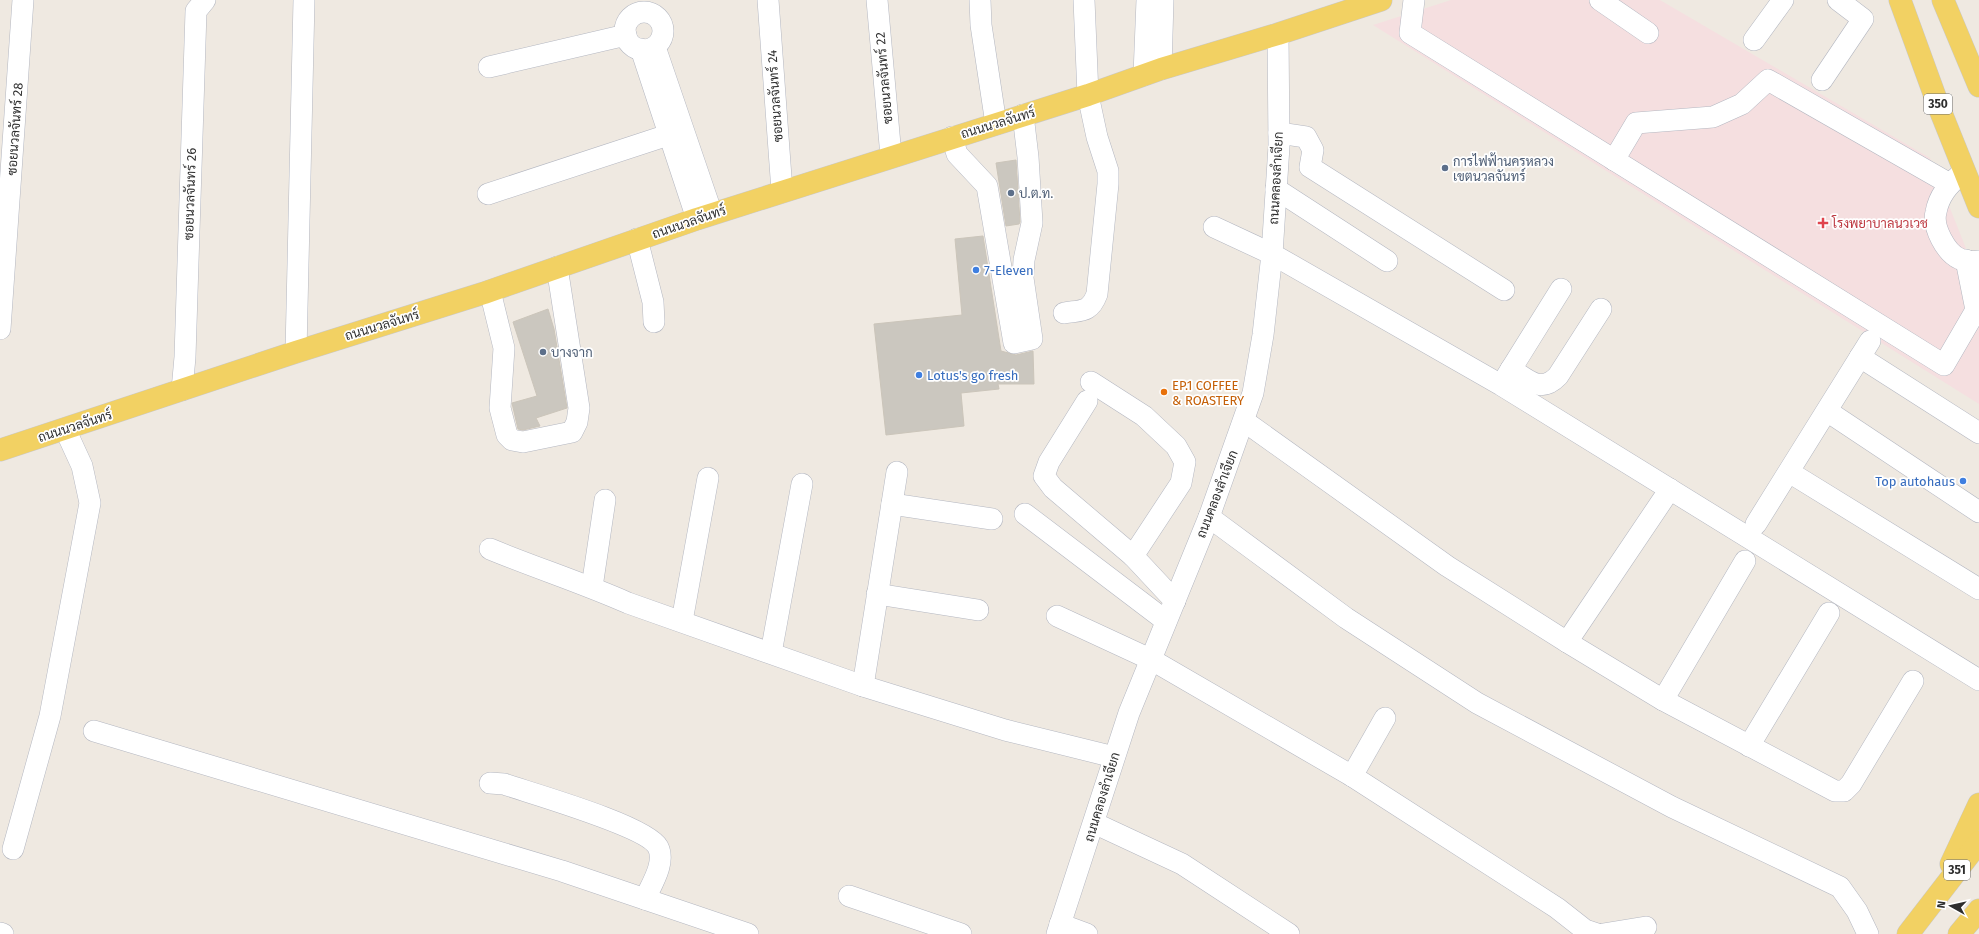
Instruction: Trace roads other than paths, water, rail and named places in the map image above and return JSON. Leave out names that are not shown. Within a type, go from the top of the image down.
[{"type":"main road","name":"ถนนนวลจันทร์","points":[[0,450],[296,352],[490,291],[704,216],[1088,95],[1152,72],[1278,34],[1381,0]]},
{"type":"main road","name":"350","points":[[1900,0],[1940,110],[1957,177],[1979,207]]},
{"type":"main road","points":[[1943,0],[1979,86]]},
{"type":"main road","points":[[1935,899],[1979,804]]},
{"type":"main road","name":"351","points":[[1908,934],[1979,842]]},
{"type":"main road","points":[[1959,934],[1979,910]]},
{"type":"street","name":"ซอยนวลจันทร์ 28","points":[[0,329],[6,166],[23,0]]},
{"type":"street","name":"ซอยนวลจันทร์ 26","points":[[182,390],[185,357],[196,11],[205,0]]},
{"type":"street","points":[[296,352],[304,0]]},
{"type":"street","name":"ซอยนวลจันทร์ 24","points":[[768,0],[782,191]]},
{"type":"street","name":"ซอยนวลจันทร์ 22","points":[[877,0],[892,156]]},
{"type":"street","points":[[980,0],[981,25],[996,124]]},
{"type":"street","points":[[1064,313],[1087,310],[1093,304],[1098,286],[1108,184],[1108,171],[1096,137],[1088,95],[1084,0]]},
{"type":"street","points":[[1147,0],[1152,72]]},
{"type":"street","points":[[1152,72],[1164,0]]},
{"type":"street","points":[[1414,0],[1410,33],[1614,160],[1944,365],[1976,310],[1972,261],[1959,259],[1946,246],[1938,233],[1935,214],[1939,200],[1957,177],[1768,80],[1742,104],[1713,117],[1636,123],[1614,160]]},
{"type":"street","points":[[1600,0],[1648,33]]},
{"type":"street","points":[[1754,40],[1783,0]]},
{"type":"street","points":[[1822,80],[1863,19],[1838,0]]},
{"type":"street","points":[[638,7],[654,15],[662,25],[662,37],[648,48],[632,45],[626,35],[628,22],[638,7]]},
{"type":"street","name":"ถนนคลองลำเจียก","points":[[1059,929],[1129,713],[1152,660],[1166,621],[1209,517],[1253,393],[1272,254],[1279,133],[1278,34]]},
{"type":"street","points":[[489,67],[626,35]]},
{"type":"street","points":[[648,48],[668,135],[704,216]]},
{"type":"street","points":[[648,48],[704,216]]},
{"type":"street","points":[[952,137],[957,154],[987,186],[1014,343],[1032,339],[1023,278],[1024,260],[1032,223],[1028,158],[1023,115]]},
{"type":"street","points":[[1279,133],[1306,137],[1313,150],[1310,167],[1504,290]]},
{"type":"street","points":[[488,194],[668,135]]},
{"type":"street","points":[[1276,189],[1387,261]]},
{"type":"street","points":[[1214,227],[1272,254],[1506,377],[1670,489],[1979,680]]},
{"type":"street","points":[[637,239],[653,302],[654,322]]},
{"type":"street","points":[[490,291],[504,348],[500,403],[502,420],[507,435],[512,440],[523,442],[572,432],[577,422],[579,408],[557,267]]},
{"type":"street","points":[[1506,377],[1561,289]]},
{"type":"street","points":[[1506,377],[1547,386],[1552,383],[1601,309]]},
{"type":"street","points":[[1756,524],[1865,349],[1979,433]]},
{"type":"street","points":[[1133,556],[1182,483],[1185,462],[1176,446],[1144,416],[1089,392],[1049,462],[1044,476],[1053,488],[1133,556],[1175,601]]},
{"type":"street","points":[[1826,411],[1979,512]]},
{"type":"street","points":[[1244,421],[1447,566],[1567,642],[1663,700],[1835,791],[1844,791],[1851,784],[1913,681]]},
{"type":"street","points":[[13,849],[50,716],[90,503],[82,466],[65,429]]},
{"type":"street","points":[[863,686],[897,472]]},
{"type":"street","points":[[1788,472],[1979,589]]},
{"type":"street","points":[[682,621],[708,478]]},
{"type":"street","points":[[772,653],[802,484]]},
{"type":"street","points":[[1567,642],[1670,489]]},
{"type":"street","points":[[592,587],[604,500]]},
{"type":"street","points":[[892,504],[992,519]]},
{"type":"street","points":[[1025,514],[1166,621]]},
{"type":"street","points":[[1209,517],[1346,618],[1477,703],[1672,807],[1840,887],[1857,911],[1868,934]]},
{"type":"street","points":[[490,549],[554,575],[592,587],[628,603],[863,686],[1005,730],[1114,757]]},
{"type":"street","points":[[1663,700],[1745,561]]},
{"type":"street","points":[[877,594],[978,610]]},
{"type":"street","points":[[1748,746],[1829,613]]},
{"type":"street","points":[[1057,616],[1152,660],[1352,776],[1556,908],[1585,930],[1597,934]]},
{"type":"street","points":[[1352,776],[1385,718]]},
{"type":"street","points":[[94,731],[562,871],[748,934]]},
{"type":"street","points":[[490,783],[504,784],[589,811],[636,832],[654,843],[658,847],[660,856],[657,873],[645,899]]},
{"type":"street","points":[[1094,823],[1182,864],[1288,934]]},
{"type":"street","points":[[849,896],[961,934]]},
{"type":"street","points":[[1603,934],[1646,927]]},
{"type":"street","points":[[1059,929],[1088,934]]},
{"type":"place","name":"การไฟฟ้านครหลวง เขตนวลจันทร์","points":[[1445,168]]},
{"type":"place","name":"ป.ต.ท.","points":[[1011,193]]},
{"type":"place","name":"โรงพยาบาลนวเวช","points":[[1823,223]]},
{"type":"place","name":"7-Eleven","points":[[976,270]]},
{"type":"place","name":"บางจาก","points":[[543,352]]},
{"type":"place","name":"Lotus's go fresh","points":[[919,375]]},
{"type":"place","name":"EP.1 COFFEE & ROASTERY","points":[[1164,392]]},
{"type":"place","name":"Top autohaus","points":[[1963,481]]}]
